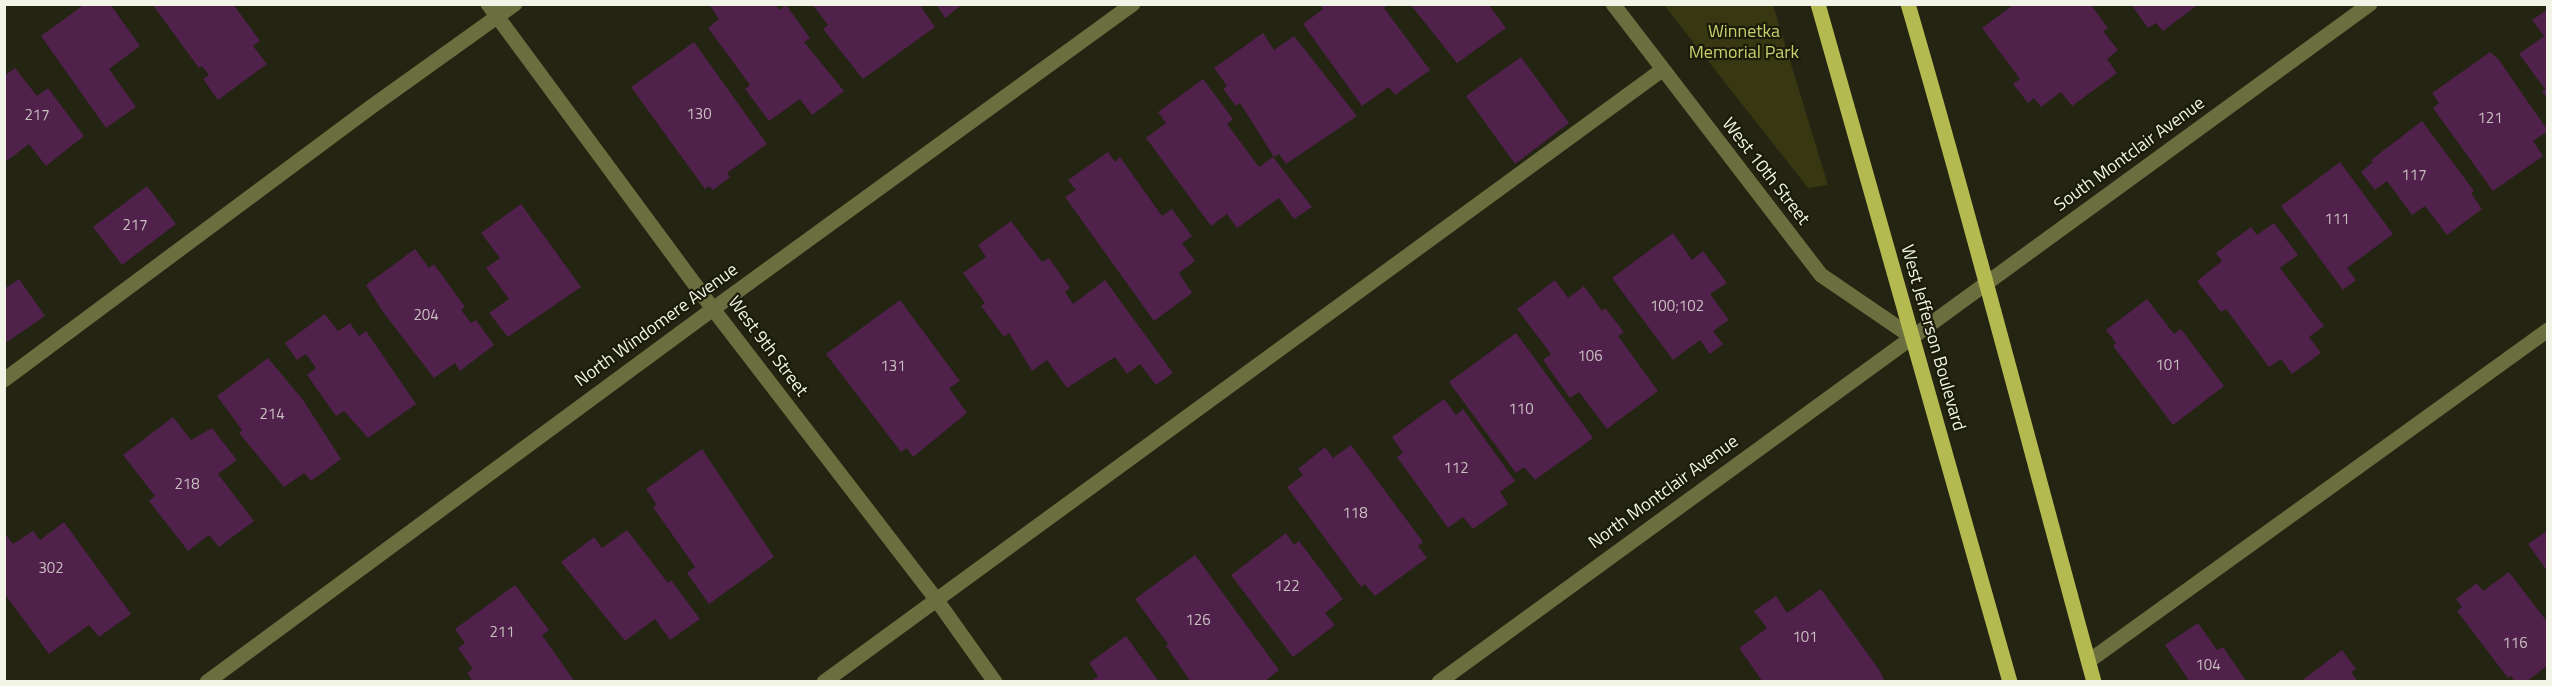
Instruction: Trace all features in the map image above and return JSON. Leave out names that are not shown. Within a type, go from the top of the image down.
[{"type":"main road","name":"West Jefferson Boulevard","points":[[1818,4],[2010,681]]},
{"type":"main road","points":[[1908,4],[1968,212],[2094,681]]},
{"type":"street","name":"West 9th Street","points":[[488,4],[713,309],[936,599],[995,681]]},
{"type":"street","points":[[4,380],[362,114],[515,4]]},
{"type":"street","name":"North Windomere Avenue","points":[[207,681],[1133,4]]},
{"type":"street","name":"West 10th Street","points":[[1613,4],[1821,275],[1912,337]]},
{"type":"street","name":"South Montclair Avenue","points":[[1912,337],[2370,4]]},
{"type":"street","points":[[824,681],[1662,70]]},
{"type":"street","points":[[2089,661],[2547,330]]},
{"type":"street","name":"North Montclair Avenue","points":[[1439,681],[1912,337]]},
{"type":"green space","name":"Winnetka Memorial Park","points":[[1664,5],[1773,5],[1828,185],[1808,188]]},
{"type":"building","points":[[85,4],[110,4],[140,46],[109,69],[136,107],[106,128],[41,36]]},
{"type":"building","points":[[152,4],[233,4],[260,41],[253,46],[267,64],[218,100],[203,79],[209,75],[202,66],[199,68]]},
{"type":"building","points":[[709,4],[775,4],[779,10],[786,5],[810,38],[804,42],[844,91],[812,115],[800,99],[769,121],[745,89],[750,85],[708,28],[719,19]]},
{"type":"building","points":[[812,4],[919,4],[935,27],[863,79],[823,29],[828,25]]},
{"type":"building","points":[[936,4],[963,4],[945,18]]},
{"type":"building","points":[[1319,4],[1388,4],[1384,8],[1430,70],[1395,95],[1389,87],[1362,106],[1303,24],[1323,9]]},
{"type":"building","points":[[1410,4],[1488,4],[1506,28],[1457,63]]},
{"type":"building","points":[[2131,4],[2199,4],[2163,31],[2156,23],[2148,28]]},
{"type":"building","points":[[2013,5],[2091,5],[2108,28],[2103,31],[2118,50],[2107,59],[2117,73],[2072,106],[2061,92],[2041,107],[2034,98],[2028,103],[2013,84],[2020,79],[1982,28]]},
{"type":"building","points":[[2548,9],[2548,99],[2542,91],[2545,89],[2519,54],[2544,36],[2532,20]]},
{"type":"building","points":[[1263,33],[1274,50],[1294,36],[1357,116],[1286,164],[1279,154],[1274,157],[1240,103],[1236,106],[1223,89],[1227,86],[1214,68]]},
{"type":"building","points":[[694,42],[767,144],[727,173],[730,177],[713,190],[709,186],[705,189],[631,87]]},
{"type":"building","points":[[2490,52],[2499,60],[2548,131],[2533,141],[2543,156],[2493,191],[2433,108],[2439,103],[2432,93]]},
{"type":"building","points":[[1521,57],[1569,123],[1515,164],[1466,96]]},
{"type":"building","points":[[15,68],[37,96],[48,88],[84,136],[46,166],[29,144],[4,163],[4,76]]},
{"type":"building","points":[[1203,79],[1233,119],[1227,124],[1259,167],[1273,157],[1312,207],[1294,219],[1279,198],[1237,228],[1227,214],[1211,226],[1146,138],[1166,123],[1158,112]]},
{"type":"building","points":[[2422,121],[2474,191],[2471,193],[2482,209],[2447,235],[2425,206],[2412,215],[2387,181],[2375,190],[2361,172],[2373,162],[2371,160]]},
{"type":"building","points":[[1108,152],[1115,162],[1120,157],[1162,216],[1172,209],[1192,236],[1182,243],[1195,261],[1179,273],[1192,293],[1154,321],[1065,197],[1076,190],[1068,180]]},
{"type":"building","points":[[2340,162],[2393,234],[2347,268],[2356,280],[2343,290],[2281,206]]},
{"type":"building","points":[[147,186],[176,224],[122,265],[93,227]]},
{"type":"building","points":[[521,204],[581,287],[508,337],[489,313],[509,299],[486,268],[500,258],[481,233]]},
{"type":"building","points":[[1011,221],[1042,262],[1049,258],[1070,288],[1065,292],[1073,304],[1105,280],[1173,373],[1156,385],[1140,364],[1127,374],[1115,357],[1067,388],[1047,360],[1032,371],[1009,333],[1004,337],[981,306],[985,303],[963,273],[986,257],[978,245]]},
{"type":"building","points":[[2274,223],[2298,255],[2280,268],[2324,326],[2309,337],[2321,353],[2292,374],[2281,359],[2269,367],[2226,309],[2221,312],[2197,281],[2222,261],[2216,253],[2251,227],[2257,235]]},
{"type":"building","points":[[1673,233],[1692,260],[1703,251],[1727,283],[1710,294],[1729,320],[1713,331],[1723,344],[1710,354],[1700,340],[1673,360],[1612,278]]},
{"type":"building","points":[[415,249],[429,268],[434,264],[465,307],[461,310],[471,323],[476,320],[494,345],[460,371],[455,363],[434,378],[383,312],[366,285]]},
{"type":"building","points":[[19,279],[45,316],[4,344],[4,289]]},
{"type":"building","points":[[1555,280],[1568,298],[1584,286],[1602,311],[1605,308],[1624,332],[1618,336],[1658,391],[1607,429],[1579,392],[1570,398],[1543,360],[1551,354],[1517,309]]},
{"type":"building","points":[[2147,299],[2174,334],[2181,329],[2224,386],[2173,425],[2113,346],[2116,343],[2106,330]]},
{"type":"building","points":[[900,300],[960,381],[949,388],[967,413],[913,457],[907,448],[901,452],[826,354]]},
{"type":"building","points":[[325,314],[338,331],[350,323],[359,336],[366,331],[416,404],[368,438],[344,411],[336,416],[307,375],[316,368],[306,354],[297,360],[285,343]]},
{"type":"building","points":[[1516,333],[1593,438],[1535,480],[1524,467],[1516,473],[1449,382]]},
{"type":"building","points":[[268,358],[303,400],[341,459],[311,481],[304,473],[284,487],[239,433],[242,430],[217,396]]},
{"type":"building","points":[[1444,399],[1456,415],[1463,409],[1515,481],[1500,492],[1508,504],[1473,529],[1463,517],[1448,528],[1397,457],[1403,453],[1392,437]]},
{"type":"building","points":[[173,417],[191,440],[212,428],[237,460],[218,474],[254,521],[219,547],[209,535],[188,551],[149,501],[155,496],[123,455]]},
{"type":"building","points":[[1351,445],[1423,542],[1418,546],[1427,558],[1375,596],[1365,584],[1361,587],[1287,487],[1303,475],[1298,469],[1325,447],[1333,458]]},
{"type":"building","points":[[702,449],[774,557],[709,604],[687,573],[695,567],[653,507],[657,505],[646,489]]},
{"type":"building","points":[[64,522],[131,614],[99,637],[89,625],[49,654],[4,593],[4,538],[7,536],[13,544],[33,531],[40,540]]},
{"type":"building","points":[[627,530],[668,583],[671,580],[700,619],[670,640],[655,619],[625,641],[561,562],[594,537],[602,548]]},
{"type":"building","points":[[2548,530],[2548,572],[2528,544]]},
{"type":"building","points":[[1286,533],[1294,545],[1299,541],[1343,599],[1325,613],[1335,625],[1293,657],[1231,575]]},
{"type":"building","points":[[1195,555],[1279,670],[1264,682],[1191,682],[1166,646],[1168,644],[1135,599]]},
{"type":"building","points":[[2509,572],[2548,623],[2548,665],[2526,682],[2515,682],[2511,676],[2508,678],[2457,611],[2462,607],[2456,599],[2477,583],[2483,591]]},
{"type":"building","points":[[515,585],[549,630],[542,635],[575,682],[473,682],[467,673],[473,669],[458,648],[465,643],[455,629]]},
{"type":"building","points":[[1821,589],[1880,671],[1885,682],[1763,682],[1739,648],[1767,628],[1754,611],[1776,596],[1787,613]]},
{"type":"building","points":[[2198,623],[2217,650],[2223,647],[2247,682],[2190,682],[2165,645]]},
{"type":"building","points":[[1126,636],[1159,682],[1090,682],[1098,676],[1089,663]]},
{"type":"building","points":[[2342,650],[2356,669],[2351,672],[2358,682],[2300,682]]}]
